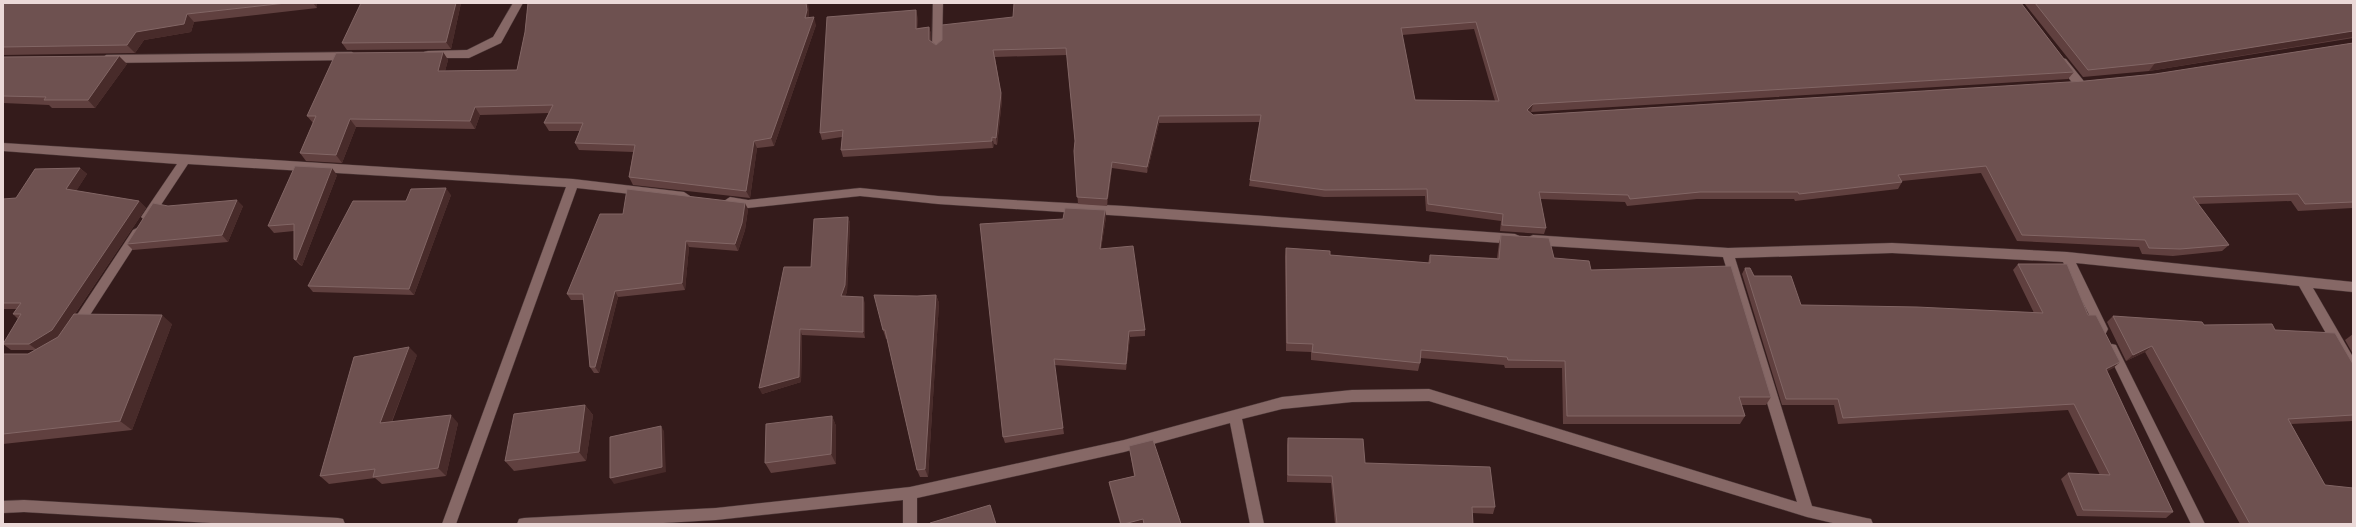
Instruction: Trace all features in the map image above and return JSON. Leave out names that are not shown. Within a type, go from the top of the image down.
[{"type":"street","points":[[414,55],[469,54],[497,40],[518,3]]},
{"type":"street","points":[[937,47],[938,3]]},
{"type":"street","points":[[2055,52],[2083,82],[2063,84]]},
{"type":"street","points":[[98,59],[366,55]]},
{"type":"street","points":[[3,147],[185,160],[573,183],[692,197]]},
{"type":"street","points":[[69,335],[185,160]]},
{"type":"street","points":[[449,524],[573,183]]},
{"type":"street","points":[[716,200],[748,204],[860,192],[938,200],[1124,211],[1303,225],[1728,253],[1892,248],[2067,256],[2353,287]]},
{"type":"street","points":[[1728,253],[1808,511]]},
{"type":"street","points":[[2067,256],[2198,524]]},
{"type":"street","points":[[2303,282],[2353,368]]},
{"type":"street","points":[[524,524],[716,514],[910,493],[1124,446],[1282,403],[1352,396],[1430,395],[1808,511],[1866,524]]},
{"type":"street","points":[[1235,416],[1258,524]]},
{"type":"street","points":[[910,493],[910,524]]},
{"type":"street","points":[[3,507],[24,506],[262,522],[338,524]]},
{"type":"building","points":[[3,3],[286,3],[187,14],[184,24],[136,32],[127,45],[3,47]]},
{"type":"building","points":[[361,3],[456,3],[446,42],[342,43]]},
{"type":"building","points":[[528,3],[806,3],[807,10],[805,18],[814,17],[771,138],[754,141],[746,191],[629,177],[635,145],[575,143],[583,123],[544,123],[553,105],[475,107],[470,121],[350,119],[336,155],[300,153],[316,116],[307,116],[336,53],[443,52],[438,71],[517,70],[525,32]]},
{"type":"building","points":[[1014,3],[2021,3],[2074,72],[1533,104],[1527,110],[1533,115],[2085,81],[2155,74],[2353,43],[2353,202],[2305,204],[2298,194],[2193,197],[2229,245],[2180,249],[2149,248],[2145,240],[2022,235],[1986,166],[1898,175],[1902,182],[1799,194],[1798,192],[1700,192],[1630,199],[1628,195],[1539,192],[1546,228],[1502,225],[1503,214],[1428,204],[1427,189],[1325,190],[1250,180],[1261,115],[1159,116],[1147,167],[1112,162],[1107,199],[1077,197],[1074,151],[1075,141],[1066,48],[993,50],[1001,93],[996,138],[992,137],[992,141],[841,150],[843,130],[820,133],[827,17],[916,10],[916,29],[929,27],[929,40],[936,45],[942,40],[942,25],[1013,17]],"holes":[[[1476,22],[1499,101],[1415,100],[1401,28]]]},
{"type":"building","points":[[2035,3],[2353,3],[2353,31],[2155,63],[2088,70]]},
{"type":"building","points":[[119,56],[88,100],[44,100],[46,97],[3,96],[3,57]]},
{"type":"building","points":[[295,166],[332,168],[296,260],[294,259],[294,224],[268,226]]},
{"type":"building","points":[[80,168],[66,189],[139,201],[52,330],[29,344],[3,344],[21,314],[13,314],[21,303],[3,303],[3,199],[16,198],[35,169]]},
{"type":"building","points":[[446,188],[409,289],[308,286],[353,201],[406,201],[411,189]]},
{"type":"building","points":[[627,189],[745,203],[742,223],[735,244],[686,241],[682,283],[615,291],[595,367],[590,367],[583,294],[567,294],[600,214],[623,214]]},
{"type":"building","points":[[237,200],[222,235],[127,244],[153,203],[168,206]]},
{"type":"building","points":[[1065,208],[1105,210],[1100,249],[1133,246],[1145,330],[1129,331],[1126,364],[1054,359],[1063,428],[1003,437],[980,224],[1063,219]]},
{"type":"building","points":[[848,217],[845,285],[841,296],[863,297],[863,332],[800,329],[799,377],[759,388],[784,267],[811,267],[814,219]]},
{"type":"building","points":[[1501,235],[1549,238],[1554,258],[1589,261],[1591,270],[1731,266],[1771,397],[1739,397],[1745,416],[1567,416],[1565,361],[1508,360],[1507,357],[1421,350],[1420,363],[1312,352],[1313,344],[1287,343],[1286,248],[1330,251],[1330,255],[1430,263],[1430,255],[1499,259]]},
{"type":"building","points":[[2018,264],[2067,264],[2088,315],[2096,315],[2120,362],[2106,369],[2173,512],[2083,510],[2068,473],[2110,475],[2074,404],[1843,418],[1838,399],[1786,399],[1745,268],[1750,268],[1754,276],[1791,276],[1801,305],[1917,307],[2043,313]]},
{"type":"building","points":[[874,295],[936,295],[925,469],[917,470],[885,330],[883,330]]},
{"type":"building","points":[[74,314],[162,315],[120,421],[3,434],[3,354],[28,354],[58,337]]},
{"type":"building","points":[[2113,316],[2202,322],[2204,325],[2272,324],[2275,330],[2335,333],[2353,364],[2353,415],[2288,419],[2325,485],[2353,488],[2353,524],[2250,524],[2152,346],[2133,355]]},
{"type":"building","points":[[409,347],[380,423],[451,415],[438,468],[373,477],[375,469],[320,476],[354,357]]},
{"type":"building","points":[[585,405],[579,452],[505,461],[514,414]]},
{"type":"building","points":[[832,416],[831,454],[765,463],[766,424]]},
{"type":"building","points":[[661,426],[662,467],[610,478],[610,437]]},
{"type":"building","points":[[1288,438],[1363,439],[1365,463],[1490,467],[1495,507],[1472,507],[1473,524],[1337,524],[1332,476],[1288,475]]},
{"type":"building","points":[[1153,440],[1181,524],[1144,524],[1143,519],[1121,524],[1109,482],[1135,476],[1129,446]]},
{"type":"building","points":[[990,505],[996,524],[930,523]]}]
